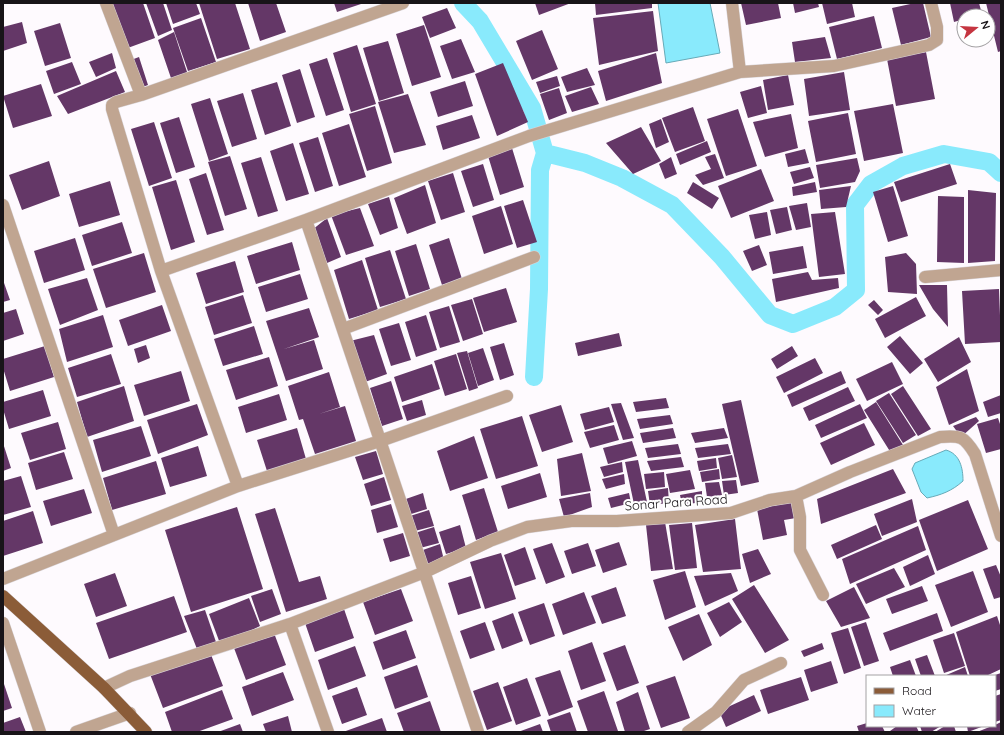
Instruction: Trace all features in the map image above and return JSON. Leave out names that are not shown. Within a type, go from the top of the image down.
[{"type":"main road","points":[[3,596],[104,688],[130,713],[146,732]]},
{"type":"street","points":[[106,3],[141,95]]},
{"type":"street","points":[[238,486],[162,271],[112,105],[116,102],[141,95],[403,3]]},
{"type":"street","points":[[732,3],[740,72]]},
{"type":"street","points":[[162,271],[306,220],[529,136],[740,72],[834,66],[929,45],[937,40],[937,27],[931,3]]},
{"type":"street","points":[[3,205],[114,535]]},
{"type":"street","points":[[306,220],[478,732]]},
{"type":"street","points":[[343,329],[534,256]]},
{"type":"street","points":[[925,277],[1001,270]]},
{"type":"street","points":[[3,579],[238,486],[380,441],[507,396]]},
{"type":"street","name":"Sonar Para Road","points":[[104,688],[130,676],[290,624],[425,572],[490,541],[527,526],[571,521],[617,521],[731,513],[770,500],[796,496],[850,472],[940,438],[956,435],[968,442],[975,454],[1001,536]]},
{"type":"street","points":[[796,496],[800,517],[800,550],[823,595]]},
{"type":"street","points":[[3,623],[40,732]]},
{"type":"street","points":[[290,624],[328,732]]},
{"type":"street","points":[[688,732],[716,712],[744,680],[781,663]]},
{"type":"street","points":[[76,732],[130,713]]},
{"type":"water","points":[[658,3],[710,3],[720,53],[666,63]]},
{"type":"water","points":[[946,450],[958,458],[963,481],[946,492],[927,498],[921,492],[912,469],[915,463]]},
{"type":"building","points":[[109,3],[143,3],[155,38],[125,49]]},
{"type":"building","points":[[146,3],[163,3],[172,30],[158,36]]},
{"type":"building","points":[[166,3],[196,3],[200,14],[173,24]]},
{"type":"building","points":[[199,3],[235,3],[250,49],[217,59]]},
{"type":"building","points":[[248,3],[276,3],[286,32],[260,41]]},
{"type":"building","points":[[334,3],[364,3],[337,12]]},
{"type":"building","points":[[535,3],[571,3],[539,15]]},
{"type":"building","points":[[595,3],[652,3],[652,8],[596,15]]},
{"type":"building","points":[[741,3],[778,3],[781,18],[746,25]]},
{"type":"building","points":[[793,3],[818,3],[819,7],[795,13]]},
{"type":"building","points":[[822,3],[852,3],[855,17],[827,24]]},
{"type":"building","points":[[915,3],[923,3],[931,37],[901,45],[892,8]]},
{"type":"building","points":[[950,3],[979,3],[980,8],[956,8],[956,21],[954,22]]},
{"type":"building","points":[[986,3],[1001,3],[1001,51],[998,52],[996,44],[996,8],[987,8]]},
{"type":"building","points":[[447,8],[456,28],[430,38],[422,17]]},
{"type":"building","points":[[653,11],[658,51],[599,65],[593,18]]},
{"type":"building","points":[[874,16],[882,48],[837,59],[829,27]]},
{"type":"building","points":[[201,18],[216,62],[188,71],[173,28]]},
{"type":"building","points":[[22,22],[27,43],[3,51],[3,27]]},
{"type":"building","points":[[60,23],[71,58],[45,66],[34,31]]},
{"type":"building","points":[[424,25],[441,77],[412,86],[396,34]]},
{"type":"building","points":[[542,30],[558,69],[532,80],[516,41]]},
{"type":"building","points":[[174,32],[188,75],[172,81],[158,40]]},
{"type":"building","points":[[825,37],[831,58],[795,62],[792,42]]},
{"type":"building","points":[[461,39],[475,72],[452,79],[440,46]]},
{"type":"building","points":[[388,41],[404,93],[379,101],[363,48]]},
{"type":"building","points":[[357,45],[376,104],[351,112],[333,53]]},
{"type":"building","points":[[926,52],[935,99],[896,106],[887,59]]},
{"type":"building","points":[[112,53],[116,68],[96,77],[89,62]]},
{"type":"building","points":[[656,53],[662,83],[606,101],[598,71]]},
{"type":"building","points":[[139,57],[148,85],[140,88],[131,60]]},
{"type":"building","points":[[327,58],[344,110],[326,116],[309,64]]},
{"type":"building","points":[[72,62],[81,84],[54,94],[46,71]]},
{"type":"building","points":[[503,63],[528,122],[497,136],[475,74]]},
{"type":"building","points":[[587,68],[595,85],[567,92],[561,77]]},
{"type":"building","points":[[300,69],[315,117],[297,123],[282,75]]},
{"type":"building","points":[[116,71],[125,92],[68,114],[57,96]]},
{"type":"building","points":[[844,72],[850,110],[809,116],[804,79]]},
{"type":"building","points":[[788,75],[794,105],[768,110],[763,80]]},
{"type":"building","points":[[557,76],[560,86],[540,93],[536,82]]},
{"type":"building","points":[[465,81],[473,106],[438,117],[430,92]]},
{"type":"building","points":[[277,82],[291,126],[265,135],[251,90]]},
{"type":"building","points":[[41,84],[52,116],[13,128],[3,96]]},
{"type":"building","points":[[761,86],[767,113],[748,118],[740,92]]},
{"type":"building","points":[[591,87],[599,104],[572,112],[565,96]]},
{"type":"building","points":[[559,88],[567,113],[549,120],[540,94]]},
{"type":"building","points":[[243,93],[257,139],[232,147],[217,101]]},
{"type":"building","points":[[408,94],[426,145],[394,153],[378,102]]},
{"type":"building","points":[[210,98],[228,154],[209,161],[191,104]]},
{"type":"building","points":[[893,104],[903,153],[864,161],[854,111]]},
{"type":"building","points":[[375,106],[392,163],[367,171],[349,114]]},
{"type":"building","points":[[693,107],[705,141],[675,152],[662,118]]},
{"type":"building","points":[[738,109],[757,166],[726,176],[707,119]]},
{"type":"building","points":[[848,113],[856,154],[816,162],[808,121]]},
{"type":"building","points":[[791,114],[798,148],[765,157],[753,122]]},
{"type":"building","points":[[472,115],[480,138],[443,150],[436,126]]},
{"type":"building","points":[[179,117],[195,167],[176,173],[160,123]]},
{"type":"building","points":[[661,119],[669,142],[656,148],[649,124]]},
{"type":"building","points":[[154,122],[172,178],[149,186],[131,129]]},
{"type":"building","points":[[349,124],[366,177],[339,186],[322,133]]},
{"type":"building","points":[[641,127],[661,161],[633,174],[606,143]]},
{"type":"building","points":[[318,137],[333,186],[315,192],[299,143]]},
{"type":"building","points":[[707,141],[711,152],[680,165],[676,154]]},
{"type":"building","points":[[293,143],[309,194],[286,201],[270,151]]},
{"type":"building","points":[[512,148],[524,187],[500,195],[488,156]]},
{"type":"building","points":[[805,149],[809,163],[788,167],[785,154]]},
{"type":"building","points":[[715,154],[724,178],[703,185],[695,175],[711,169],[705,157]]},
{"type":"building","points":[[230,156],[247,209],[225,216],[208,162]]},
{"type":"building","points":[[261,157],[278,211],[258,217],[241,163]]},
{"type":"building","points":[[671,157],[677,174],[665,179],[659,164]]},
{"type":"building","points":[[857,158],[860,171],[855,182],[820,188],[816,165]]},
{"type":"building","points":[[49,161],[60,196],[22,210],[9,175]]},
{"type":"building","points":[[483,164],[494,200],[473,207],[461,171]]},
{"type":"building","points":[[950,164],[957,184],[901,202],[894,182]]},
{"type":"building","points":[[810,167],[814,178],[794,184],[790,172]]},
{"type":"building","points":[[761,169],[774,201],[731,218],[718,186]]},
{"type":"building","points":[[206,173],[224,230],[207,235],[189,179]]},
{"type":"building","points":[[453,173],[465,212],[441,220],[428,181]]},
{"type":"building","points":[[176,180],[195,242],[171,250],[152,187]]},
{"type":"building","points":[[110,181],[120,215],[79,227],[69,194]]},
{"type":"building","points":[[693,182],[719,198],[712,209],[687,193]]},
{"type":"building","points":[[815,182],[817,192],[793,196],[792,187]]},
{"type":"building","points":[[425,185],[436,223],[407,234],[394,198]]},
{"type":"building","points":[[851,186],[846,207],[821,209],[819,190]]},
{"type":"building","points":[[893,186],[908,236],[888,242],[873,192]]},
{"type":"building","points":[[968,190],[996,193],[995,261],[968,263]]},
{"type":"building","points":[[938,196],[964,197],[964,263],[937,262]]},
{"type":"building","points":[[389,197],[398,228],[380,235],[368,204]]},
{"type":"building","points":[[523,200],[537,242],[517,248],[504,206]]},
{"type":"building","points":[[807,203],[811,227],[796,230],[789,206]]},
{"type":"building","points":[[501,206],[513,244],[484,254],[472,216]]},
{"type":"building","points":[[787,207],[792,230],[776,234],[770,210]]},
{"type":"building","points":[[360,208],[374,246],[346,255],[331,215]]},
{"type":"building","points":[[767,212],[771,235],[755,239],[749,215]]},
{"type":"building","points":[[835,212],[845,274],[819,277],[811,214]]},
{"type":"building","points":[[327,218],[341,257],[327,263],[312,230]]},
{"type":"building","points":[[122,222],[132,253],[92,266],[82,235]]},
{"type":"building","points":[[75,238],[85,270],[44,283],[34,251]]},
{"type":"building","points":[[449,238],[462,279],[442,285],[429,245]]},
{"type":"building","points":[[292,242],[300,270],[256,284],[247,256]]},
{"type":"building","points":[[416,244],[430,289],[409,296],[395,251]]},
{"type":"building","points":[[759,245],[767,265],[752,271],[743,251]]},
{"type":"building","points":[[803,246],[807,268],[773,274],[769,252]]},
{"type":"building","points":[[390,250],[406,299],[380,307],[365,258]]},
{"type":"building","points":[[144,253],[156,292],[106,308],[93,269]]},
{"type":"building","points":[[906,253],[916,264],[917,294],[888,292],[885,257]]},
{"type":"building","points":[[362,260],[378,310],[349,319],[334,270]]},
{"type":"building","points":[[235,261],[244,292],[206,304],[196,273]]},
{"type":"building","points":[[808,272],[812,280],[838,278],[839,288],[776,302],[772,279]]},
{"type":"building","points":[[300,274],[308,299],[266,312],[258,287]]},
{"type":"building","points":[[87,278],[98,310],[60,325],[48,289]]},
{"type":"building","points":[[3,280],[10,300],[3,302]]},
{"type":"building","points":[[919,285],[947,285],[948,327],[933,309]]},
{"type":"building","points":[[506,288],[517,322],[484,332],[473,298]]},
{"type":"building","points":[[999,289],[1001,342],[965,344],[962,291]]},
{"type":"building","points":[[243,295],[252,323],[214,335],[205,307]]},
{"type":"building","points":[[916,297],[926,316],[885,338],[875,319]]},
{"type":"building","points":[[472,299],[483,334],[463,341],[451,305]]},
{"type":"building","points":[[874,300],[883,310],[878,315],[868,305]]},
{"type":"building","points":[[162,305],[171,331],[128,346],[119,320]]},
{"type":"building","points":[[449,306],[460,342],[440,348],[429,312]]},
{"type":"building","points":[[309,308],[319,337],[284,349],[314,340],[323,369],[286,381],[266,321]]},
{"type":"building","points":[[16,309],[24,334],[3,341],[3,313]]},
{"type":"building","points":[[103,315],[113,347],[67,362],[59,329]]},
{"type":"building","points":[[426,315],[437,350],[416,357],[405,322]]},
{"type":"building","points":[[399,323],[411,360],[391,366],[379,329]]},
{"type":"building","points":[[254,326],[263,354],[223,366],[214,339]]},
{"type":"building","points":[[619,333],[622,346],[578,356],[575,343]]},
{"type":"building","points":[[374,335],[387,374],[365,382],[350,341]]},
{"type":"building","points":[[900,336],[923,363],[910,374],[887,347]]},
{"type":"building","points":[[959,337],[971,362],[938,382],[924,359]]},
{"type":"building","points":[[504,343],[514,375],[500,380],[490,347]]},
{"type":"building","points":[[146,345],[150,358],[138,363],[134,349]]},
{"type":"building","points":[[45,346],[54,377],[10,391],[3,368],[3,359]]},
{"type":"building","points":[[792,346],[798,356],[777,369],[771,359]]},
{"type":"building","points":[[483,348],[494,380],[478,386],[468,353]]},
{"type":"building","points":[[467,351],[478,388],[469,391],[457,353]]},
{"type":"building","points":[[111,354],[121,384],[77,397],[68,368]]},
{"type":"building","points":[[456,354],[467,389],[445,396],[434,361]]},
{"type":"building","points":[[269,357],[278,386],[236,400],[226,370]]},
{"type":"building","points":[[815,358],[823,373],[784,393],[776,377]]},
{"type":"building","points":[[892,362],[903,384],[867,401],[856,379]]},
{"type":"building","points":[[432,364],[440,389],[402,402],[394,377]]},
{"type":"building","points":[[967,369],[979,411],[949,425],[936,387]]},
{"type":"building","points":[[181,371],[190,401],[144,416],[134,385]]},
{"type":"building","points":[[841,371],[846,383],[792,407],[787,395]]},
{"type":"building","points":[[329,372],[340,407],[319,414],[345,406],[356,441],[315,454],[303,419],[299,420],[288,386]]},
{"type":"building","points":[[391,381],[403,419],[382,426],[370,388]]},
{"type":"building","points":[[124,386],[134,421],[87,437],[77,402]]},
{"type":"building","points":[[903,386],[931,429],[918,436],[891,394]]},
{"type":"building","points":[[848,387],[855,401],[809,421],[803,408]]},
{"type":"building","points":[[43,390],[51,416],[9,429],[3,409],[3,402]]},
{"type":"building","points":[[889,393],[916,435],[903,443],[876,401]]},
{"type":"building","points":[[279,394],[287,420],[246,433],[238,407]]},
{"type":"building","points":[[1001,395],[1001,413],[988,417],[983,402]]},
{"type":"building","points":[[666,398],[669,408],[636,412],[633,402]]},
{"type":"building","points":[[422,400],[426,415],[407,421],[402,406]]},
{"type":"building","points":[[741,400],[759,482],[741,486],[722,404]]},
{"type":"building","points":[[876,402],[903,445],[891,453],[864,410]]},
{"type":"building","points":[[621,403],[634,438],[623,440],[611,404]]},
{"type":"building","points":[[197,404],[208,435],[158,454],[147,420]]},
{"type":"building","points":[[860,404],[867,418],[821,438],[815,425]]},
{"type":"building","points":[[561,405],[573,442],[542,452],[529,415]]},
{"type":"building","points":[[609,407],[614,422],[585,430],[580,414]]},
{"type":"building","points":[[670,415],[673,424],[640,429],[637,419]]},
{"type":"building","points":[[522,416],[538,466],[496,479],[480,429]]},
{"type":"building","points":[[976,417],[979,421],[961,437],[953,426]]},
{"type":"building","points":[[998,418],[1001,427],[1001,449],[986,453],[977,424]]},
{"type":"building","points":[[58,422],[66,449],[30,460],[21,433]]},
{"type":"building","points":[[864,423],[875,445],[831,465],[820,443]]},
{"type":"building","points":[[614,425],[619,440],[590,448],[584,432]]},
{"type":"building","points":[[141,426],[151,456],[102,472],[93,440]]},
{"type":"building","points":[[297,428],[306,459],[267,471],[257,440]]},
{"type":"building","points":[[673,428],[676,438],[643,443],[640,433]]},
{"type":"building","points":[[724,428],[728,438],[695,443],[691,433]]},
{"type":"building","points":[[474,436],[488,478],[450,491],[437,451]]},
{"type":"building","points":[[632,441],[637,456],[608,464],[603,448]]},
{"type":"building","points":[[3,443],[11,468],[3,471]]},
{"type":"building","points":[[678,444],[681,454],[648,458],[645,448]]},
{"type":"building","points":[[728,444],[731,454],[698,458],[695,448]]},
{"type":"building","points":[[198,446],[207,476],[170,487],[161,458]]},
{"type":"building","points":[[376,451],[383,474],[363,480],[355,457]]},
{"type":"building","points":[[64,452],[73,479],[36,490],[28,463]]},
{"type":"building","points":[[582,453],[591,491],[561,496],[557,459]]},
{"type":"building","points":[[732,455],[737,477],[722,479],[718,458]]},
{"type":"building","points":[[681,457],[684,467],[651,471],[647,461]]},
{"type":"building","points":[[716,458],[717,468],[699,471],[697,461]]},
{"type":"building","points":[[638,460],[647,502],[634,504],[625,462]]},
{"type":"building","points":[[156,461],[166,494],[112,510],[103,478]]},
{"type":"building","points":[[622,462],[623,472],[604,477],[600,467]]},
{"type":"building","points":[[719,469],[720,479],[702,482],[700,472]]},
{"type":"building","points":[[893,469],[906,493],[821,524],[817,499]]},
{"type":"building","points":[[690,470],[695,489],[670,493],[666,474]]},
{"type":"building","points":[[664,472],[665,487],[646,489],[644,474]]},
{"type":"building","points":[[540,473],[547,497],[508,509],[501,486]]},
{"type":"building","points":[[624,474],[625,484],[606,489],[602,479]]},
{"type":"building","points":[[21,476],[31,507],[3,515],[3,481]]},
{"type":"building","points":[[384,477],[391,500],[371,506],[364,484]]},
{"type":"building","points":[[736,480],[738,493],[724,495],[722,481]]},
{"type":"building","points":[[719,482],[722,495],[707,497],[705,483]]},
{"type":"building","points":[[484,488],[498,532],[476,540],[462,495]]},
{"type":"building","points":[[668,488],[669,503],[650,505],[648,491]]},
{"type":"building","points":[[84,489],[92,513],[51,526],[43,501]]},
{"type":"building","points":[[702,491],[702,502],[682,505],[680,495]]},
{"type":"building","points":[[423,493],[427,509],[408,515],[403,500]]},
{"type":"building","points":[[590,493],[592,507],[564,517],[559,499]]},
{"type":"building","points":[[629,493],[631,503],[611,508],[608,498]]},
{"type":"building","points":[[912,499],[917,522],[882,536],[874,514]]},
{"type":"building","points":[[968,500],[988,549],[937,571],[919,520]]},
{"type":"building","points":[[793,502],[796,518],[784,520],[787,535],[763,540],[757,509]]},
{"type":"building","points":[[391,504],[398,527],[377,533],[371,510]]},
{"type":"building","points":[[237,507],[263,589],[191,612],[165,530]]},
{"type":"building","points":[[275,508],[299,582],[320,576],[327,599],[286,612],[255,514]]},
{"type":"building","points":[[429,510],[434,526],[415,531],[410,516]]},
{"type":"building","points":[[33,511],[43,543],[3,556],[3,521]]},
{"type":"building","points":[[735,519],[741,569],[703,572],[695,525]]},
{"type":"building","points":[[665,522],[673,569],[651,571],[646,525]]},
{"type":"building","points":[[692,523],[697,568],[675,570],[669,525]]},
{"type":"building","points":[[460,525],[466,548],[446,554],[439,532]]},
{"type":"building","points":[[876,525],[882,539],[837,559],[831,545]]},
{"type":"building","points":[[918,526],[926,550],[850,584],[842,559]]},
{"type":"building","points":[[434,527],[439,543],[420,548],[415,533]]},
{"type":"building","points":[[403,533],[410,556],[390,562],[383,539]]},
{"type":"building","points":[[619,542],[627,565],[603,573],[595,550]]},
{"type":"building","points":[[552,543],[565,577],[546,584],[533,549]]},
{"type":"building","points":[[588,543],[596,566],[572,574],[564,551]]},
{"type":"building","points":[[440,544],[444,560],[425,566],[420,551]]},
{"type":"building","points":[[525,547],[536,579],[515,586],[504,555]]},
{"type":"building","points":[[758,549],[771,574],[750,583],[742,554]]},
{"type":"building","points":[[501,553],[516,599],[485,609],[470,562]]},
{"type":"building","points":[[928,555],[935,574],[910,586],[903,567]]},
{"type":"building","points":[[996,565],[1001,577],[1001,597],[994,599],[983,569]]},
{"type":"building","points":[[894,568],[905,587],[866,604],[856,584]]},
{"type":"building","points":[[685,571],[696,607],[665,620],[653,580]]},
{"type":"building","points":[[973,571],[988,612],[951,627],[935,585]]},
{"type":"building","points":[[115,573],[127,606],[96,617],[84,584]]},
{"type":"building","points":[[731,573],[738,591],[705,606],[694,576]]},
{"type":"building","points":[[471,576],[481,608],[458,615],[448,583]]},
{"type":"building","points":[[754,585],[789,640],[765,653],[732,599]]},
{"type":"building","points":[[922,586],[928,601],[892,614],[886,599]]},
{"type":"building","points":[[616,587],[626,616],[602,624],[591,596]]},
{"type":"building","points":[[854,587],[870,618],[841,627],[826,601]]},
{"type":"building","points":[[272,589],[281,614],[260,622],[251,596]]},
{"type":"building","points":[[401,589],[413,621],[375,635],[363,602]]},
{"type":"building","points":[[584,592],[596,623],[563,635],[552,604]]},
{"type":"building","points":[[174,596],[187,632],[109,659],[96,623]]},
{"type":"building","points":[[249,598],[260,626],[221,646],[209,614]]},
{"type":"building","points":[[729,602],[742,622],[720,637],[707,613]]},
{"type":"building","points":[[544,603],[555,636],[530,645],[518,612]]},
{"type":"building","points":[[344,609],[354,638],[315,652],[305,623]]},
{"type":"building","points":[[205,610],[216,642],[197,649],[184,616]]},
{"type":"building","points":[[513,613],[523,641],[502,649],[492,621]]},
{"type":"building","points":[[937,613],[943,631],[890,651],[883,633]]},
{"type":"building","points":[[699,614],[712,645],[683,661],[668,627]]},
{"type":"building","points":[[997,616],[1001,628],[1001,669],[988,675],[970,675],[956,632]]},
{"type":"building","points":[[485,622],[495,650],[470,659],[460,631]]},
{"type":"building","points":[[866,622],[879,661],[864,666],[851,627]]},
{"type":"building","points":[[848,628],[861,668],[844,674],[831,633]]},
{"type":"building","points":[[406,630],[416,658],[383,670],[373,642]]},
{"type":"building","points":[[274,633],[286,665],[246,680],[234,648]]},
{"type":"building","points":[[954,633],[965,666],[944,673],[933,640]]},
{"type":"building","points":[[592,642],[606,681],[581,690],[568,651]]},
{"type":"building","points":[[822,643],[824,649],[804,657],[801,651]]},
{"type":"building","points":[[625,645],[639,683],[617,691],[603,653]]},
{"type":"building","points":[[355,646],[366,676],[328,690],[318,660]]},
{"type":"building","points":[[210,652],[223,686],[163,708],[150,674]]},
{"type":"building","points":[[927,655],[935,675],[921,675],[915,659]]},
{"type":"building","points":[[910,660],[916,675],[893,675],[890,667]]},
{"type":"building","points":[[831,661],[838,683],[811,692],[804,670]]},
{"type":"building","points":[[417,665],[428,697],[395,709],[384,677]]},
{"type":"building","points":[[965,667],[968,675],[946,675]]},
{"type":"building","points":[[560,670],[573,707],[549,716],[535,678]]},
{"type":"building","points":[[283,672],[294,700],[252,716],[242,687]]},
{"type":"building","points":[[1001,673],[1001,689],[996,691],[996,675]]},
{"type":"building","points":[[675,676],[690,718],[661,728],[646,686]]},
{"type":"building","points":[[801,677],[809,700],[768,714],[760,690]]},
{"type":"building","points":[[527,678],[541,716],[516,725],[503,687]]},
{"type":"building","points":[[498,682],[512,721],[487,730],[473,691]]},
{"type":"building","points":[[4,684],[12,708],[3,711],[3,685]]},
{"type":"building","points":[[357,687],[367,715],[342,724],[332,696]]},
{"type":"building","points":[[222,690],[233,719],[197,732],[172,732],[165,712]]},
{"type":"building","points":[[604,691],[618,731],[588,732],[577,701]]},
{"type":"building","points":[[638,692],[650,729],[641,732],[625,732],[616,702]]},
{"type":"building","points":[[1001,694],[1001,720],[996,722],[996,696]]},
{"type":"building","points":[[754,695],[761,711],[726,727],[719,711]]},
{"type":"building","points":[[430,701],[441,732],[404,732],[397,713]]},
{"type":"building","points":[[570,712],[577,732],[551,732],[547,720]]},
{"type":"building","points":[[288,716],[292,732],[266,732],[263,724]]},
{"type":"building","points":[[20,717],[26,732],[3,732],[3,723]]},
{"type":"building","points":[[382,718],[387,732],[343,732]]},
{"type":"building","points":[[1001,722],[1001,732],[977,732],[990,727],[996,727],[996,724]]},
{"type":"building","points":[[866,723],[866,727],[882,727],[885,732],[859,732],[857,726]]},
{"type":"building","points":[[240,724],[243,732],[218,732]]},
{"type":"building","points":[[540,724],[543,732],[518,732]]},
{"type":"building","points":[[896,727],[916,727],[919,732],[890,732]]},
{"type":"building","points":[[920,727],[939,727],[931,732],[922,732]]},
{"type":"building","points":[[943,727],[954,727],[956,732],[935,732]]},
{"type":"building","points":[[967,727],[981,727],[968,732]]},
{"type":"waterway","points":[[463,3],[480,21],[532,108],[545,153],[540,170],[539,289],[534,377]]},
{"type":"waterway","points":[[545,153],[585,163],[622,178],[672,205],[722,257],[770,315],[793,324],[835,307],[856,290],[855,205],[871,184],[903,166],[944,154],[989,162],[1001,173]]}]
